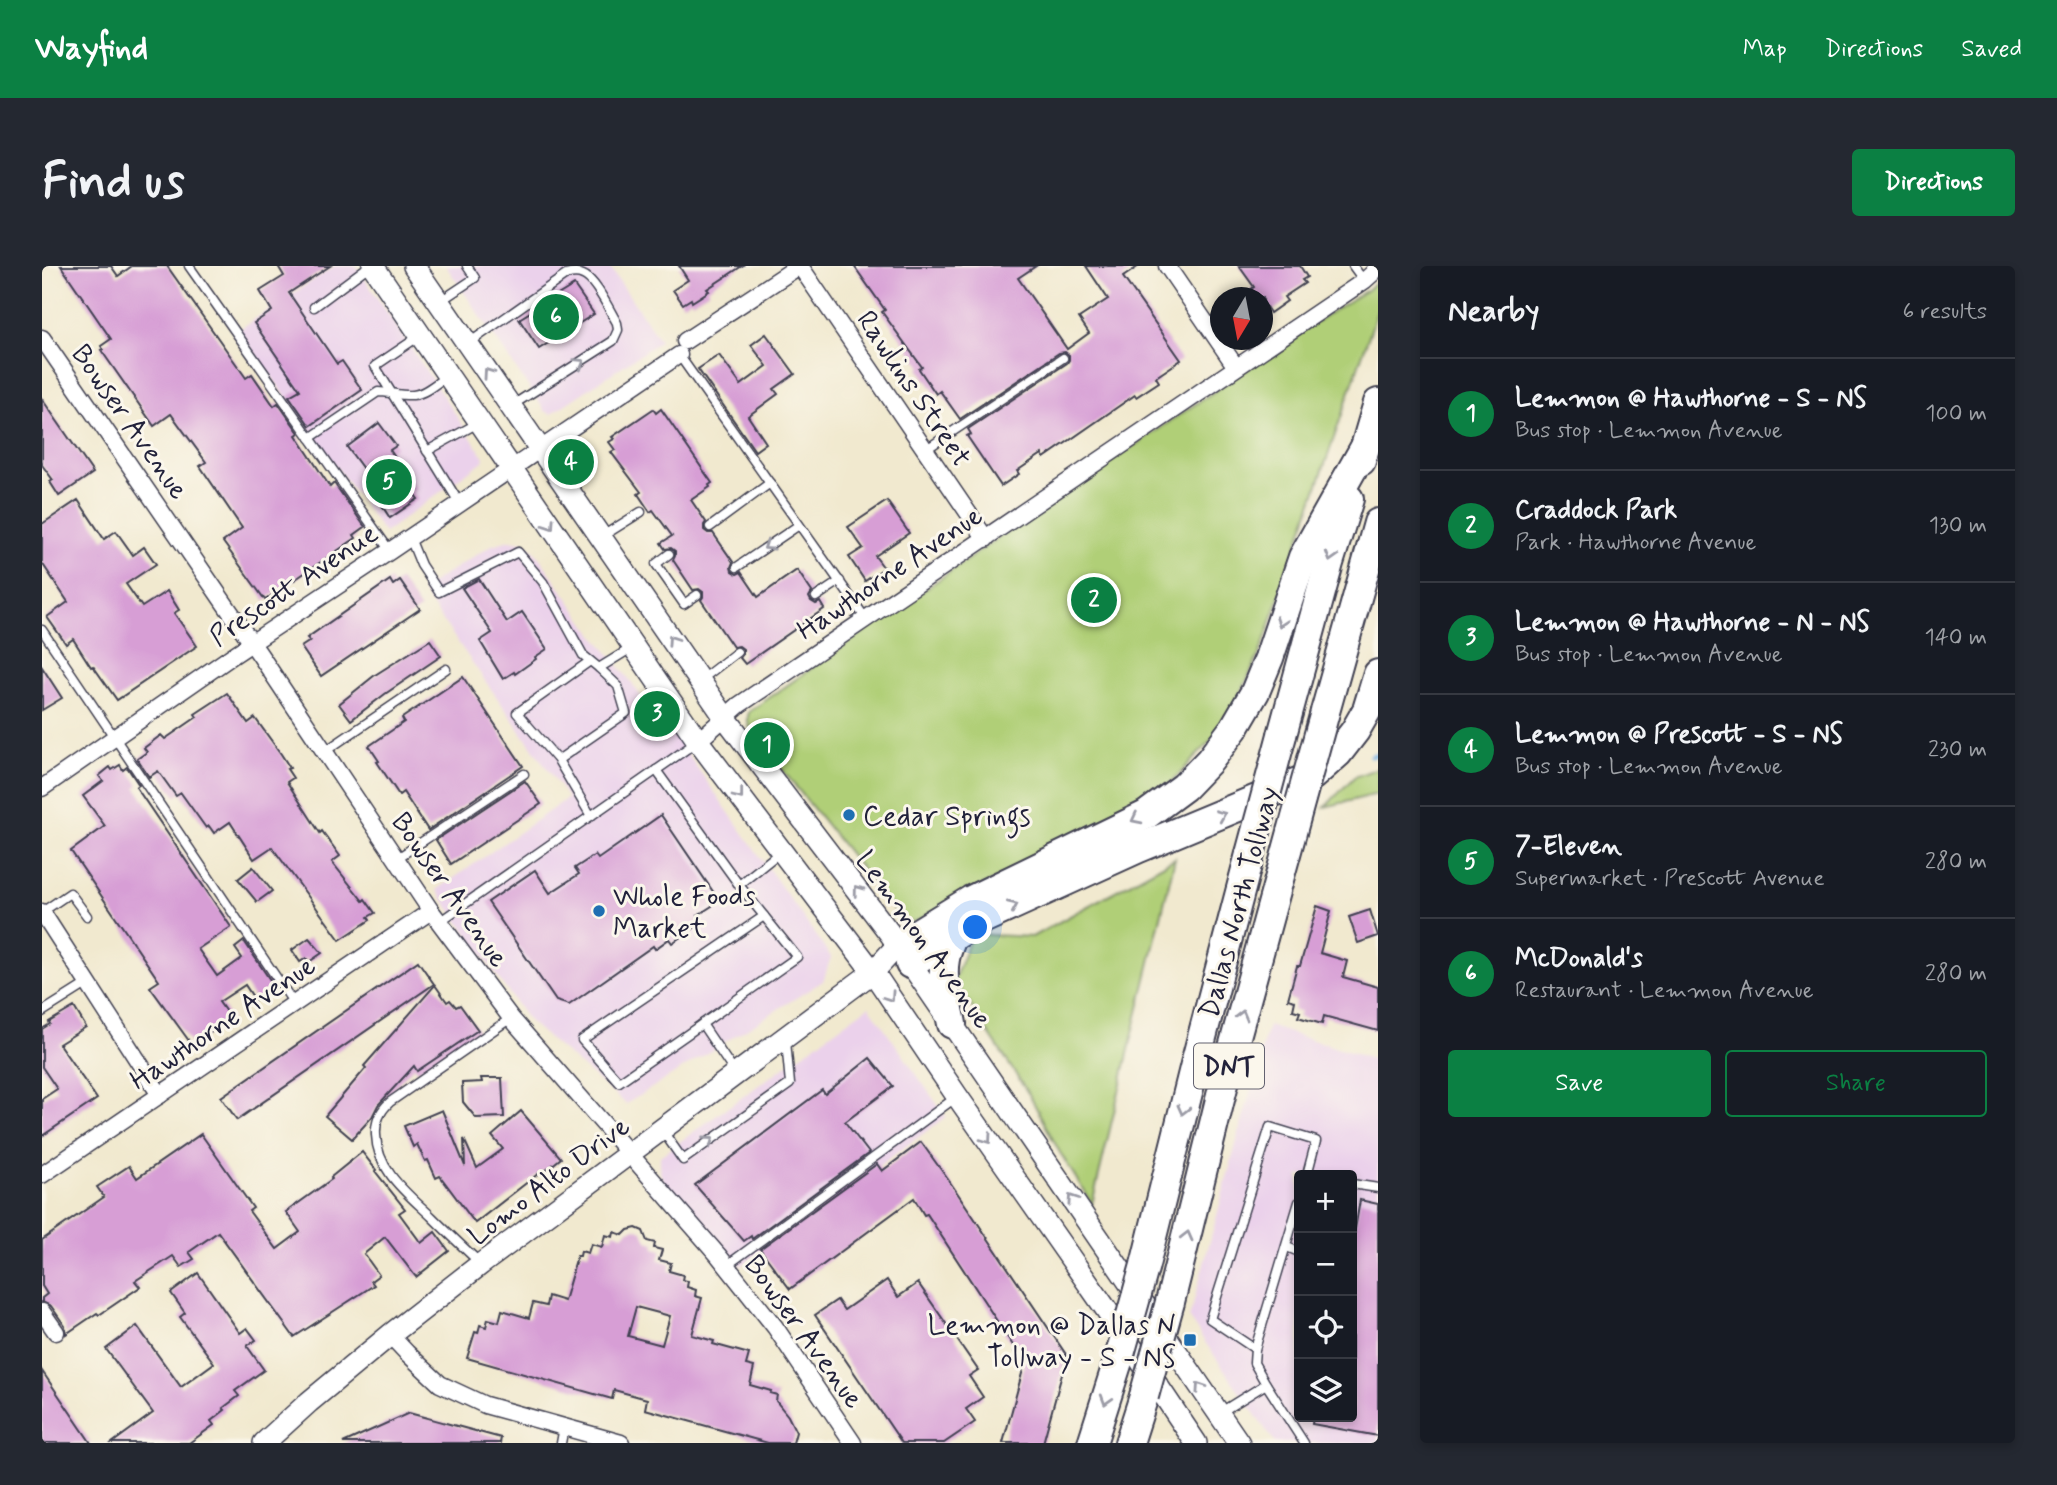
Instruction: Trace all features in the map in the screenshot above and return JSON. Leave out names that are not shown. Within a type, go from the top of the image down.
[{"type":"highway","name":"Dallas North Tollway","points":[[1092,1443],[1119,1358],[1192,1073],[1329,563],[1378,403]]},
{"type":"highway","points":[[904,954],[971,900],[1146,815],[1184,787],[1210,760],[1234,728],[1255,692],[1303,557],[1366,445]]},
{"type":"highway","name":"Dallas North Tollway","points":[[1129,1443],[1170,1302],[1231,1055],[1378,523]]},
{"type":"highway","points":[[904,954],[952,937],[985,918],[1139,848],[1311,776],[1338,753],[1355,731],[1367,709],[1378,674]]},
{"type":"highway","points":[[952,937],[944,968],[952,1024]]},
{"type":"main road","points":[[371,266],[698,741],[873,972],[1191,1436],[1218,1413]]},
{"type":"main road","name":"Lemmon Avenue","points":[[415,266],[724,716],[904,954],[1239,1443]]},
{"type":"main road","name":"Lomo Alto Drive","points":[[264,1443],[390,1335],[481,1264],[873,972],[904,954]]},
{"type":"street","name":"Prescott Avenue","points":[[42,788],[251,643],[540,449],[799,266]]},
{"type":"street","name":"Rawlins Street","points":[[799,266],[986,539]]},
{"type":"street","points":[[1167,266],[1236,367]]},
{"type":"street","name":"Hawthorne Avenue","points":[[698,741],[724,716],[1371,273]]},
{"type":"street","name":"Bowser Avenue","points":[[42,338],[435,916],[511,1018],[726,1266],[775,1327],[853,1443]]},
{"type":"street","points":[[42,912],[160,1095]]},
{"type":"street","name":"Hawthorne Avenue","points":[[42,1175],[295,1005],[435,916]]},
{"type":"street","points":[[42,1312],[56,1332]]},
{"type":"street","points":[[390,1335],[440,1384],[485,1405],[563,1435],[621,1443]]},
{"type":"lane","points":[[189,266],[390,551]]},
{"type":"lane","points":[[314,307],[371,266]]},
{"type":"lane","points":[[439,302],[475,278],[467,266]]},
{"type":"lane","points":[[1353,266],[1371,273]]},
{"type":"lane","points":[[468,344],[566,275],[581,274],[591,280],[617,323],[618,330],[613,341],[511,406]]},
{"type":"lane","points":[[421,335],[375,366],[460,504]]},
{"type":"lane","points":[[682,348],[769,483],[866,619]]},
{"type":"lane","points":[[925,450],[1063,358]]},
{"type":"lane","points":[[310,438],[377,393],[391,392],[410,396],[421,394],[448,376]]},
{"type":"lane","points":[[427,451],[480,422]]},
{"type":"lane","points":[[710,527],[769,483]]},
{"type":"lane","points":[[601,537],[641,512]]},
{"type":"lane","points":[[737,567],[799,525]]},
{"type":"lane","points":[[410,538],[421,565],[439,592],[518,552],[543,582],[583,655],[618,686],[626,713],[558,760]]},
{"type":"lane","points":[[669,555],[656,564],[684,604],[697,595]]},
{"type":"lane","points":[[816,597],[839,581]]},
{"type":"lane","points":[[42,630],[295,1005]]},
{"type":"lane","points":[[599,667],[633,647]]},
{"type":"lane","points":[[699,680],[737,652]]},
{"type":"lane","points":[[590,661],[517,713],[558,760],[591,816]]},
{"type":"lane","points":[[324,752],[446,668]]},
{"type":"lane","name":"Hawthorne Avenue","points":[[435,916],[591,816],[698,741]]},
{"type":"lane","points":[[656,770],[739,885],[764,916],[797,957],[619,1082],[582,1040],[764,916]]},
{"type":"lane","points":[[396,859],[524,774]]},
{"type":"lane","points":[[739,885],[782,851]]},
{"type":"lane","points":[[42,912],[70,892],[88,916]]},
{"type":"lane","points":[[42,1012],[88,983]]},
{"type":"lane","points":[[481,1264],[408,1195],[391,1175],[380,1158],[376,1129],[382,1109],[390,1102],[511,1018]]},
{"type":"lane","points":[[702,1024],[736,1074]]},
{"type":"lane","points":[[662,1130],[683,1160],[790,1084],[786,1037]]},
{"type":"lane","points":[[726,1266],[957,1096]]},
{"type":"lane","points":[[1255,1349],[1210,1319],[1270,1127],[1316,1141],[1308,1170]]},
{"type":"lane","points":[[1357,1185],[1378,1188]]},
{"type":"lane","points":[[1294,1219],[1255,1349],[1254,1363],[1304,1443]]},
{"type":"lane","points":[[1286,1247],[1294,1250]]},
{"type":"lane","points":[[1218,1413],[1266,1384]]},
{"type":"shaded area","points":[[335,266],[356,266],[484,457],[483,461],[384,533],[238,330]]},
{"type":"shaded area","points":[[446,266],[609,266],[660,341],[551,414],[545,411]]},
{"type":"shaded area","points":[[510,540],[522,542],[534,550],[665,730],[669,728],[831,957],[823,981],[626,1104],[529,1022],[437,890],[568,798],[421,590],[492,545]]},
{"type":"shaded area","points":[[869,1006],[946,1117],[741,1266],[664,1182],[660,1172],[660,1156]]},
{"type":"shaded area","points":[[1268,1026],[1378,1061],[1378,1443],[1275,1443],[1189,1319]]},
{"type":"green space","points":[[1378,279],[1378,309],[1262,648],[1226,725],[1164,790],[914,922],[902,921],[753,733],[748,723],[749,712],[1007,532],[1367,290]]},
{"type":"green space","points":[[1378,768],[1378,794],[1325,807],[1354,777]]},
{"type":"green space","points":[[1175,858],[1092,1204],[1059,1151],[1030,1096],[954,980],[972,934],[1032,937]]},
{"type":"building","points":[[61,266],[111,266],[118,276],[132,266],[167,266],[246,378],[252,374],[274,406],[278,403],[330,487],[334,483],[365,527],[354,535],[356,538],[265,600],[223,542],[242,528],[200,466],[206,462],[171,414],[154,426],[101,350],[101,346],[111,339]]},
{"type":"building","points":[[278,266],[330,266],[289,293],[337,364],[342,361],[362,390],[310,426],[289,396],[300,390],[254,323],[272,311],[260,291],[284,276]]},
{"type":"building","points":[[679,266],[742,266],[692,302],[691,299],[683,304],[673,290],[688,280]]},
{"type":"building","points":[[854,266],[1036,266],[1018,278],[1067,349],[1089,333],[1079,318],[1108,299],[1086,266],[1139,266],[1123,277],[1181,360],[1156,377],[1159,382],[1136,397],[1135,395],[1044,458],[1042,454],[1001,486],[967,436],[971,434],[968,429],[1067,363],[1069,355],[1065,352],[1059,353],[960,419],[940,391],[936,394],[919,369],[922,367],[882,312],[885,310]]},
{"type":"building","points":[[1239,266],[1300,266],[1307,277],[1302,280],[1305,283],[1284,297],[1287,301],[1273,311],[1273,287],[1254,287]]},
{"type":"building","points":[[574,285],[594,314],[539,349],[519,319]]},
{"type":"building","points":[[766,334],[795,374],[774,389],[778,394],[748,416],[766,443],[755,451],[698,369],[719,355],[741,385],[767,366],[751,345]]},
{"type":"building","points":[[42,399],[93,473],[59,496],[50,482],[53,480],[42,465]]},
{"type":"building","points":[[653,409],[656,413],[661,409],[712,483],[691,500],[706,522],[704,530],[713,533],[733,562],[732,571],[737,574],[741,572],[758,597],[797,570],[812,592],[809,597],[811,601],[816,604],[820,602],[824,609],[745,664],[740,658],[743,649],[739,646],[733,647],[701,600],[703,592],[699,589],[693,590],[673,560],[675,551],[671,548],[665,549],[661,543],[672,536],[653,510],[650,512],[638,494],[641,492],[611,452],[615,450],[609,442],[614,439],[612,437]]},
{"type":"building","points":[[379,423],[396,446],[390,450],[416,489],[412,491],[418,499],[390,518],[362,475],[366,473],[347,447]]},
{"type":"building","points":[[78,500],[104,539],[116,531],[133,555],[144,547],[156,564],[126,584],[142,607],[167,591],[179,610],[174,613],[197,646],[117,700],[73,639],[66,644],[47,617],[68,602],[42,563],[42,524]]},
{"type":"building","points":[[887,501],[909,533],[875,556],[884,568],[865,581],[849,557],[863,548],[848,527]]},
{"type":"building","points":[[479,579],[507,622],[522,612],[547,649],[515,674],[514,672],[503,679],[480,641],[492,633],[462,588]]},
{"type":"building","points":[[390,580],[393,585],[400,580],[420,609],[321,676],[301,647],[310,641],[307,638]]},
{"type":"building","points":[[430,640],[441,656],[351,720],[339,704],[375,675]]},
{"type":"building","points":[[42,667],[62,698],[42,710]]},
{"type":"building","points":[[463,677],[523,766],[428,830],[403,792],[399,795],[369,746],[404,722],[402,718]]},
{"type":"building","points":[[227,693],[248,723],[255,718],[281,754],[293,778],[287,782],[320,833],[322,831],[340,856],[332,862],[375,913],[368,917],[370,920],[340,940],[272,847],[254,859],[230,822],[214,833],[209,826],[206,828],[181,793],[176,796],[158,771],[149,777],[137,759],[147,752],[144,748],[161,735],[165,739],[197,717],[195,714]]},
{"type":"building","points":[[120,765],[123,770],[127,767],[139,785],[136,787],[231,927],[198,949],[217,976],[242,958],[235,948],[244,941],[274,986],[255,1000],[245,985],[219,1002],[231,1019],[192,1045],[150,987],[159,981],[71,851],[105,826],[83,796],[103,781],[99,776],[110,767],[112,770]]},
{"type":"building","points":[[525,781],[541,804],[451,864],[436,840]]},
{"type":"building","name":"Whole Foods Market","points":[[661,815],[714,893],[712,906],[698,915],[703,922],[672,943],[669,939],[655,949],[653,946],[569,1005],[556,1001],[488,902],[535,870],[550,893],[579,874],[575,868],[595,855],[598,859]]},
{"type":"building","points":[[253,867],[272,891],[257,902],[238,879]]},
{"type":"building","points":[[1317,906],[1331,911],[1320,953],[1347,961],[1343,977],[1378,987],[1378,1031],[1324,1016],[1322,1024],[1298,1017],[1300,1012],[1293,1010],[1295,1001],[1288,999]]},
{"type":"building","points":[[1370,910],[1378,936],[1358,943],[1349,917]]},
{"type":"building","points":[[309,938],[322,953],[309,962],[306,958],[300,962],[292,950]]},
{"type":"building","points":[[418,961],[434,984],[237,1120],[221,1097]]},
{"type":"building","points":[[435,985],[447,1002],[450,1000],[456,1007],[460,1005],[478,1030],[417,1071],[414,1066],[378,1105],[372,1117],[352,1139],[325,1116],[366,1068],[364,1066]]},
{"type":"building","points":[[74,1007],[86,1027],[59,1044],[97,1099],[42,1136],[42,1099],[57,1089],[42,1067],[42,1029]]},
{"type":"building","points":[[870,1058],[893,1086],[845,1122],[869,1153],[752,1239],[751,1236],[744,1241],[695,1185],[822,1090],[825,1094]]},
{"type":"building","points":[[481,1078],[502,1078],[504,1117],[476,1118],[463,1102],[462,1083],[482,1082]]},
{"type":"building","points":[[442,1110],[465,1166],[464,1139],[477,1168],[503,1149],[492,1136],[521,1111],[561,1158],[475,1223],[440,1176],[436,1178],[417,1144],[413,1147],[404,1126]]},
{"type":"building","points":[[201,1134],[253,1208],[249,1211],[277,1249],[300,1232],[286,1212],[332,1179],[331,1177],[362,1152],[405,1209],[399,1213],[421,1243],[435,1232],[449,1251],[416,1277],[385,1237],[364,1254],[379,1275],[371,1281],[374,1285],[294,1337],[218,1232],[189,1252],[194,1259],[181,1267],[173,1256],[135,1281],[140,1287],[66,1334],[65,1326],[51,1306],[42,1302],[42,1298],[47,1294],[42,1286],[42,1240],[104,1197],[97,1187],[129,1166],[137,1178]]},
{"type":"building","points":[[921,1142],[1067,1356],[1043,1443],[1003,1443],[1024,1366],[927,1214],[924,1215],[914,1198],[790,1289],[760,1249],[877,1164],[882,1171]]},
{"type":"building","points":[[1360,1200],[1378,1204],[1378,1436],[1312,1424],[1357,1422],[1357,1218]]},
{"type":"building","points":[[636,1228],[643,1231],[647,1241],[655,1243],[654,1248],[662,1250],[659,1260],[671,1263],[669,1271],[683,1275],[682,1280],[688,1281],[687,1287],[696,1290],[695,1296],[702,1298],[692,1335],[749,1354],[746,1365],[754,1367],[750,1385],[777,1395],[776,1401],[796,1432],[793,1443],[768,1443],[645,1409],[647,1399],[614,1390],[612,1399],[467,1358],[480,1325],[486,1327],[488,1319],[499,1322],[502,1310],[529,1318],[533,1303],[546,1306],[548,1296],[564,1301],[577,1256],[580,1256],[581,1251],[588,1253],[591,1244],[602,1247],[605,1235],[613,1237],[614,1232],[623,1235]],"holes":[[[636,1307],[670,1316],[662,1345],[628,1336]]]},
{"type":"building","points":[[198,1273],[240,1333],[247,1328],[256,1340],[247,1346],[264,1370],[235,1391],[239,1396],[211,1421],[214,1425],[189,1443],[112,1443],[153,1413],[106,1349],[137,1326],[181,1387],[214,1363],[180,1317],[185,1313],[171,1293]]},
{"type":"building","points":[[887,1280],[898,1297],[918,1283],[978,1370],[969,1376],[983,1397],[966,1409],[975,1422],[944,1443],[902,1443],[815,1315],[837,1300],[844,1310]]},
{"type":"building","points":[[42,1371],[91,1443],[42,1443]]},
{"type":"building","points":[[409,1413],[501,1438],[500,1443],[343,1443]]},
{"type":"waterway","points":[[1371,756],[1378,754]]},
{"type":"place","name":"McDonald's","points":[[556,317]]},
{"type":"place","name":"Lemmon @ Prescott - S - NS","points":[[571,462]]},
{"type":"place","name":"7-Eleven","points":[[389,482]]},
{"type":"place","name":"Craddock Park","points":[[1094,600]]},
{"type":"place","name":"Lemmon @ Hawthorne - N - NS","points":[[657,714]]},
{"type":"place","name":"Lemmon @ Hawthorne - S - NS","points":[[767,745]]},
{"type":"place","name":"Cedar Springs","points":[[849,815]]},
{"type":"place","name":"Whole Foods Market","points":[[599,911]]},
{"type":"place","name":"Lemmon @ Dallas N Tollway - S - NS","points":[[1190,1340]]}]
